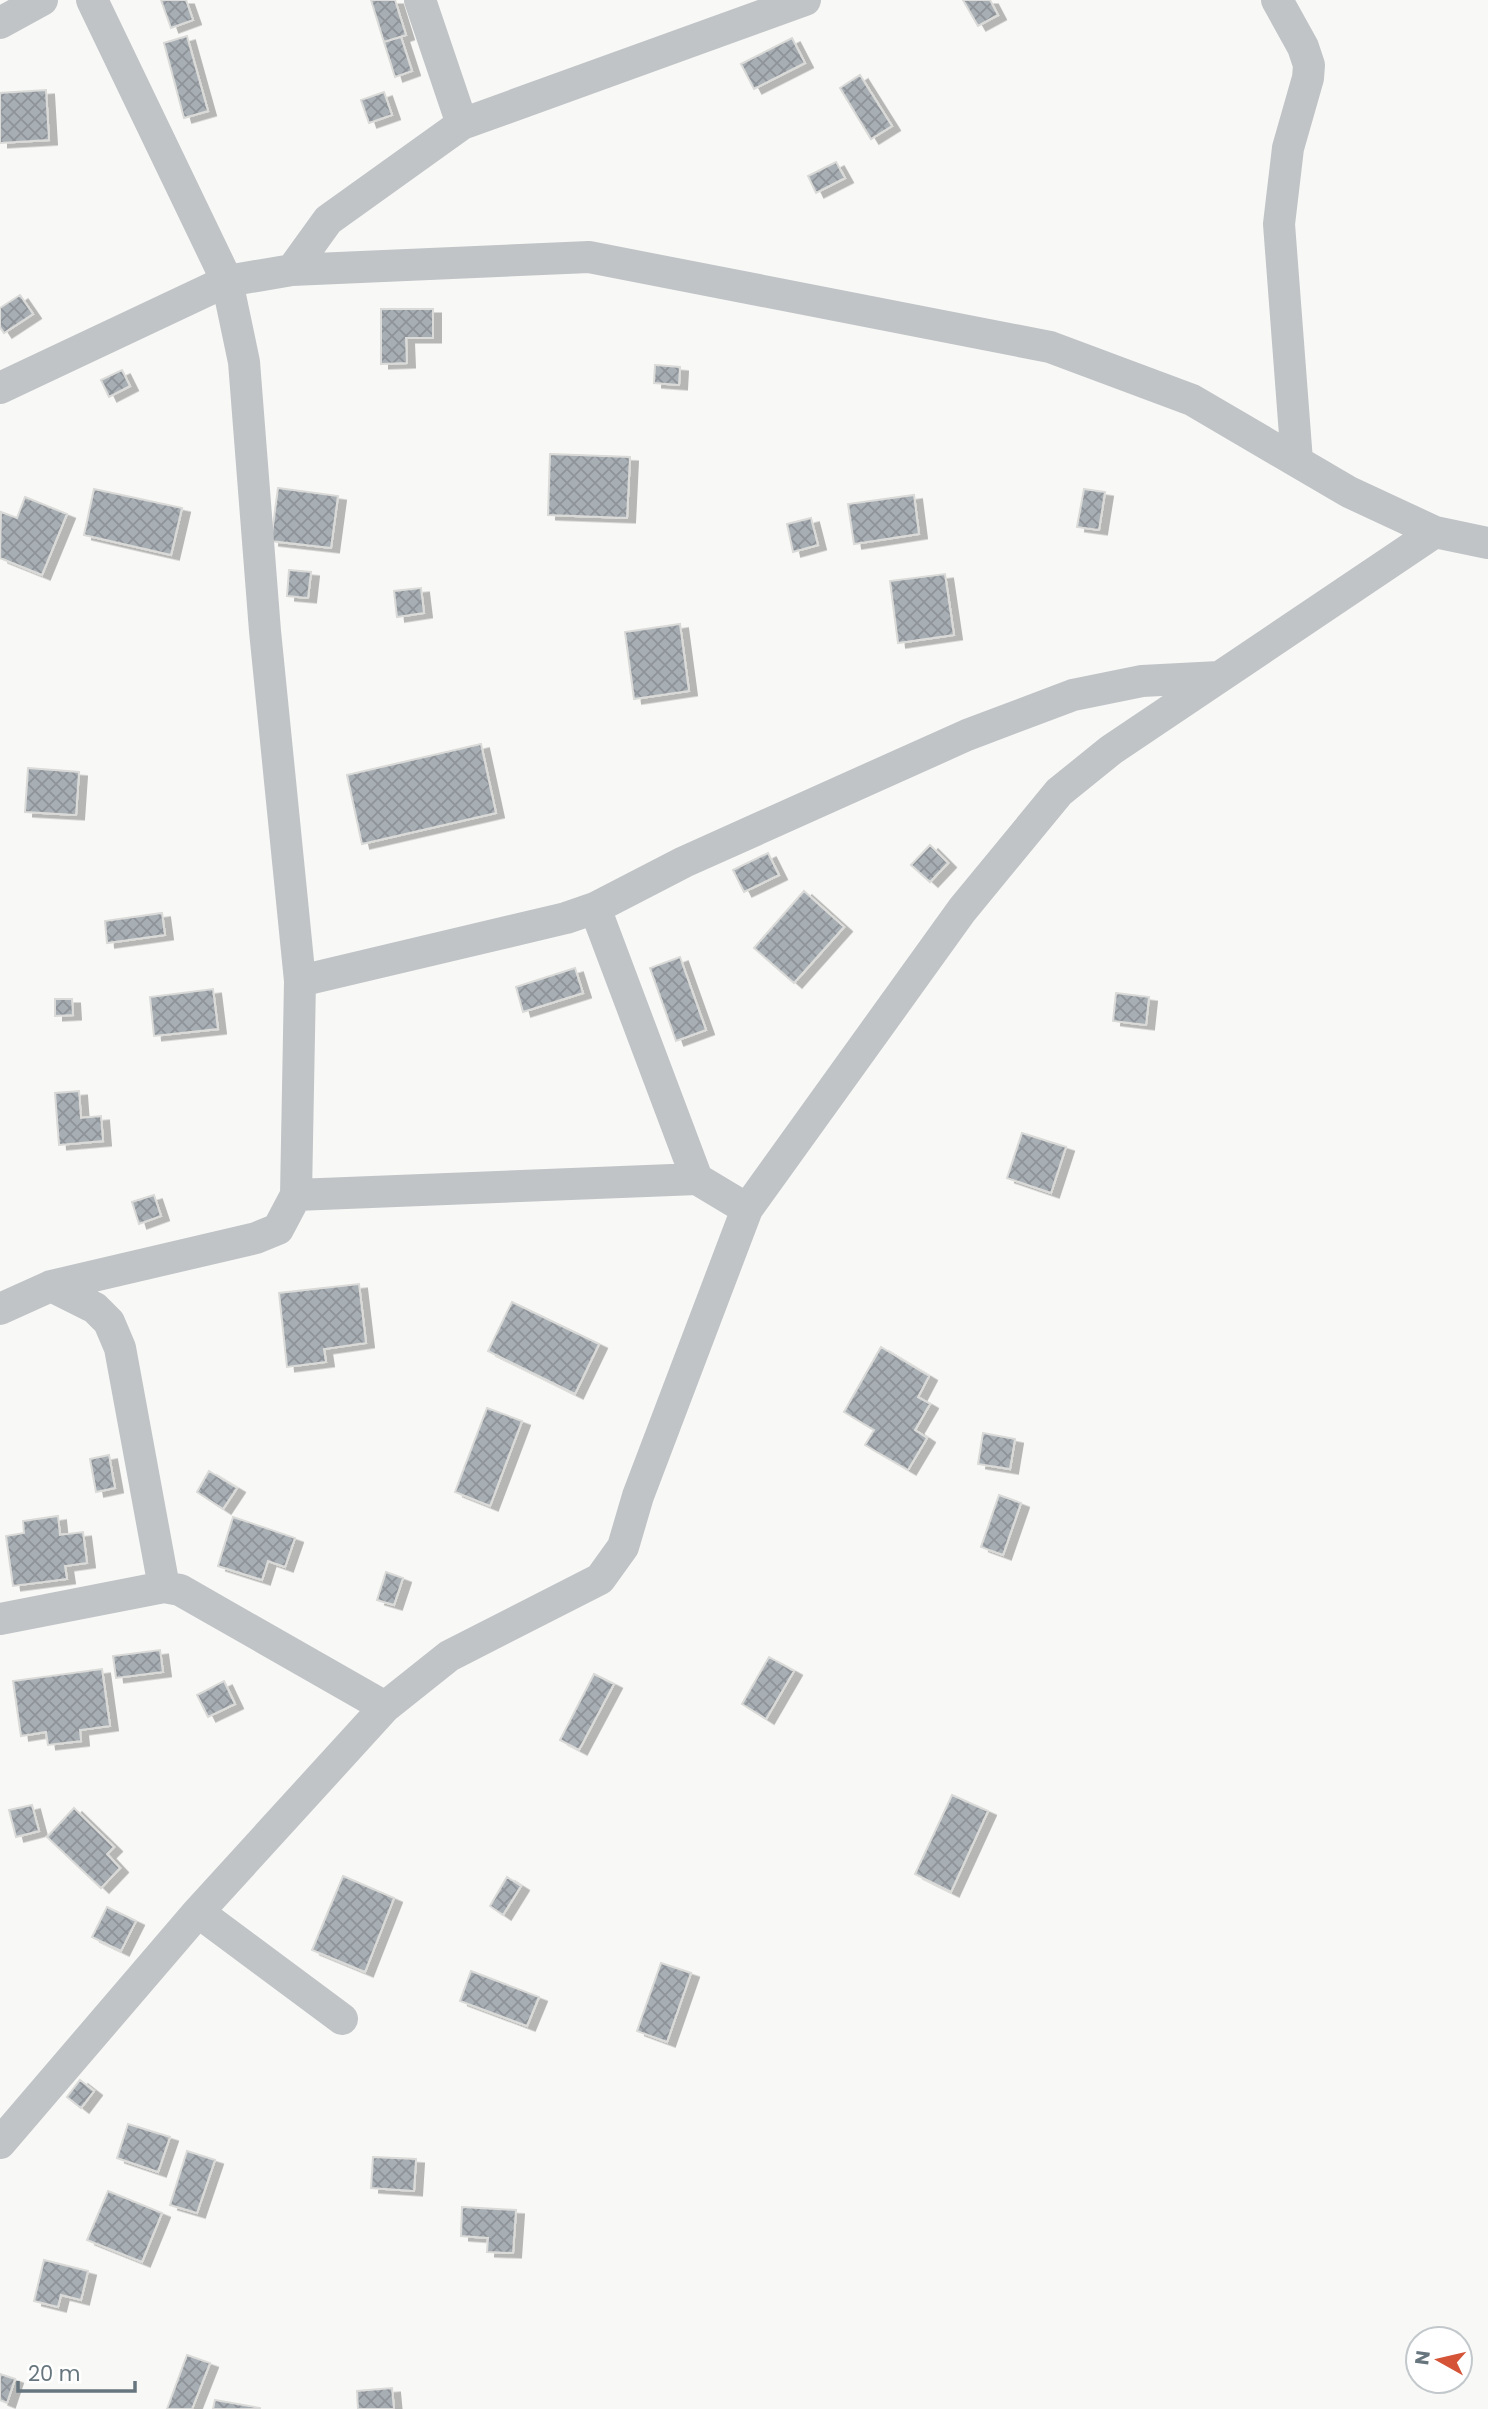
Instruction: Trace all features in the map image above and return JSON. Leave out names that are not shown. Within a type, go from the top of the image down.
[{"type":"street","points":[[0,23],[42,0]]},
{"type":"street","points":[[0,1309],[51,1286],[256,1238],[278,1229],[296,1195],[300,981],[265,631],[244,362],[227,281],[92,0]]},
{"type":"street","points":[[420,0],[462,124]]},
{"type":"street","points":[[292,270],[328,220],[462,124],[806,0]]},
{"type":"street","points":[[1277,0],[1303,47],[1309,65],[1308,78],[1288,148],[1279,223],[1297,461]]},
{"type":"street","points":[[0,388],[227,281],[292,270],[589,257],[1050,347],[1192,400],[1349,492],[1435,533],[1488,543]]},
{"type":"street","points":[[0,2143],[198,1912],[386,1707],[449,1656],[600,1579],[622,1547],[638,1496],[747,1209],[962,910],[1059,792],[1111,750],[1435,533]]},
{"type":"street","points":[[300,981],[566,918],[595,908],[684,862],[967,735],[1073,695],[1142,681],[1219,677]]},
{"type":"street","points":[[595,908],[697,1179]]},
{"type":"street","points":[[296,1195],[697,1179],[747,1209]]},
{"type":"street","points":[[51,1286],[95,1308],[109,1322],[120,1348],[164,1587]]},
{"type":"street","points":[[0,1619],[164,1587],[180,1590],[386,1707]]},
{"type":"street","points":[[198,1912],[342,2019]]},
{"type":"building","points":[[161,0],[186,0],[193,20],[171,28]]},
{"type":"building","points":[[371,0],[395,0],[406,35],[384,42]]},
{"type":"building","points":[[963,0],[990,0],[998,15],[978,26]]},
{"type":"building","points":[[187,36],[208,111],[184,118],[164,43]]},
{"type":"building","points":[[401,37],[412,71],[395,77],[384,42]]},
{"type":"building","points":[[792,38],[805,63],[754,89],[741,64]]},
{"type":"building","points":[[860,75],[892,126],[871,139],[840,88]]},
{"type":"building","points":[[46,90],[49,140],[0,143],[0,93]]},
{"type":"building","points":[[384,92],[392,115],[369,123],[361,100]]},
{"type":"building","points":[[836,162],[845,178],[816,193],[808,176]]},
{"type":"building","points":[[20,295],[33,314],[4,333],[0,327],[0,308]]},
{"type":"building","points":[[381,309],[433,309],[433,338],[406,338],[407,363],[381,364]]},
{"type":"building","points":[[655,365],[680,367],[679,385],[654,383]]},
{"type":"building","points":[[122,370],[130,386],[109,397],[101,380]]},
{"type":"building","points":[[550,454],[630,457],[627,518],[548,515]]},
{"type":"building","points":[[278,488],[338,496],[331,548],[271,541]]},
{"type":"building","points":[[94,489],[182,508],[171,555],[84,535]]},
{"type":"building","points":[[1084,489],[1105,492],[1099,530],[1077,527]]},
{"type":"building","points":[[914,495],[919,534],[854,544],[848,504]]},
{"type":"building","points":[[25,497],[67,514],[42,575],[0,558],[1,512],[17,518]]},
{"type":"building","points":[[811,518],[818,545],[793,552],[787,524]]},
{"type":"building","points":[[289,570],[311,572],[308,598],[287,596]]},
{"type":"building","points":[[945,574],[954,635],[898,643],[890,581]]},
{"type":"building","points":[[421,588],[424,613],[397,617],[394,591]]},
{"type":"building","points":[[680,624],[689,691],[634,699],[625,632]]},
{"type":"building","points":[[481,744],[496,813],[362,844],[347,775]]},
{"type":"building","points":[[28,768],[79,772],[76,815],[25,812]]},
{"type":"building","points":[[930,845],[948,863],[930,882],[911,865]]},
{"type":"building","points":[[768,853],[779,875],[744,892],[733,870]]},
{"type":"building","points":[[804,891],[844,927],[794,983],[754,948]]},
{"type":"building","points":[[162,913],[165,935],[107,943],[105,921]]},
{"type":"building","points":[[680,957],[706,1030],[676,1041],[650,968]]},
{"type":"building","points":[[575,968],[583,993],[523,1012],[516,987]]},
{"type":"building","points":[[213,989],[218,1029],[154,1036],[150,997]]},
{"type":"building","points":[[1116,993],[1149,997],[1146,1025],[1113,1021]]},
{"type":"building","points":[[55,999],[72,999],[73,1015],[55,1016]]},
{"type":"building","points":[[79,1091],[81,1118],[101,1116],[103,1141],[59,1145],[55,1093]]},
{"type":"building","points":[[1022,1133],[1066,1147],[1051,1193],[1007,1178]]},
{"type":"building","points":[[154,1195],[161,1216],[139,1224],[132,1202]]},
{"type":"building","points":[[359,1284],[366,1343],[324,1349],[326,1362],[287,1367],[279,1293]]},
{"type":"building","points":[[512,1302],[599,1344],[575,1394],[488,1351]]},
{"type":"building","points":[[881,1347],[929,1376],[918,1397],[930,1404],[915,1430],[927,1438],[908,1470],[865,1445],[874,1430],[844,1412]]},
{"type":"building","points":[[487,1408],[522,1421],[490,1506],[455,1492]]},
{"type":"building","points":[[983,1433],[1015,1439],[1010,1469],[978,1464]]},
{"type":"building","points":[[109,1455],[115,1488],[96,1492],[90,1459]]},
{"type":"building","points":[[209,1471],[237,1488],[223,1509],[197,1492]]},
{"type":"building","points":[[999,1495],[1021,1503],[1003,1555],[981,1547]]},
{"type":"building","points":[[58,1516],[60,1535],[83,1532],[87,1563],[65,1566],[67,1579],[13,1586],[6,1536],[24,1533],[23,1521]]},
{"type":"building","points":[[233,1517],[295,1538],[285,1567],[268,1561],[262,1580],[218,1566]]},
{"type":"building","points":[[386,1572],[403,1578],[394,1605],[377,1600]]},
{"type":"building","points":[[160,1650],[163,1672],[116,1678],[113,1656]]},
{"type":"building","points":[[769,1657],[794,1671],[766,1719],[742,1704]]},
{"type":"building","points":[[102,1669],[110,1726],[80,1730],[81,1741],[48,1745],[46,1732],[21,1736],[13,1681]]},
{"type":"building","points":[[594,1674],[614,1684],[579,1750],[560,1740]]},
{"type":"building","points":[[224,1681],[235,1704],[208,1717],[197,1695]]},
{"type":"building","points":[[952,1795],[988,1811],[951,1892],[915,1874]]},
{"type":"building","points":[[32,1805],[39,1831],[16,1837],[9,1810]]},
{"type":"building","points":[[74,1808],[114,1847],[107,1854],[120,1868],[101,1888],[47,1837]]},
{"type":"building","points":[[343,1876],[394,1898],[365,1972],[312,1950]]},
{"type":"building","points":[[507,1877],[521,1886],[503,1915],[490,1906]]},
{"type":"building","points":[[107,1907],[136,1921],[121,1951],[92,1937]]},
{"type":"building","points":[[661,1963],[691,1973],[667,2042],[637,2031]]},
{"type":"building","points":[[471,1971],[539,1997],[527,2026],[460,2001]]},
{"type":"building","points":[[80,2080],[94,2091],[81,2108],[67,2097]]},
{"type":"building","points":[[128,2124],[170,2137],[158,2172],[117,2158]]},
{"type":"building","points":[[187,2151],[215,2160],[197,2213],[170,2205]]},
{"type":"building","points":[[373,2157],[416,2159],[414,2191],[371,2188]]},
{"type":"building","points":[[108,2191],[162,2213],[142,2262],[87,2240]]},
{"type":"building","points":[[462,2207],[516,2210],[513,2253],[487,2252],[488,2238],[461,2236]]},
{"type":"building","points":[[44,2260],[88,2271],[81,2300],[61,2295],[58,2307],[34,2301]]},
{"type":"building","points":[[187,2355],[210,2363],[192,2409],[167,2409]]},
{"type":"building","points":[[0,2374],[15,2379],[7,2403],[0,2400]]},
{"type":"building","points":[[392,2388],[394,2409],[358,2409],[357,2391]]},
{"type":"building","points":[[215,2400],[260,2408],[260,2409],[213,2409]]}]
